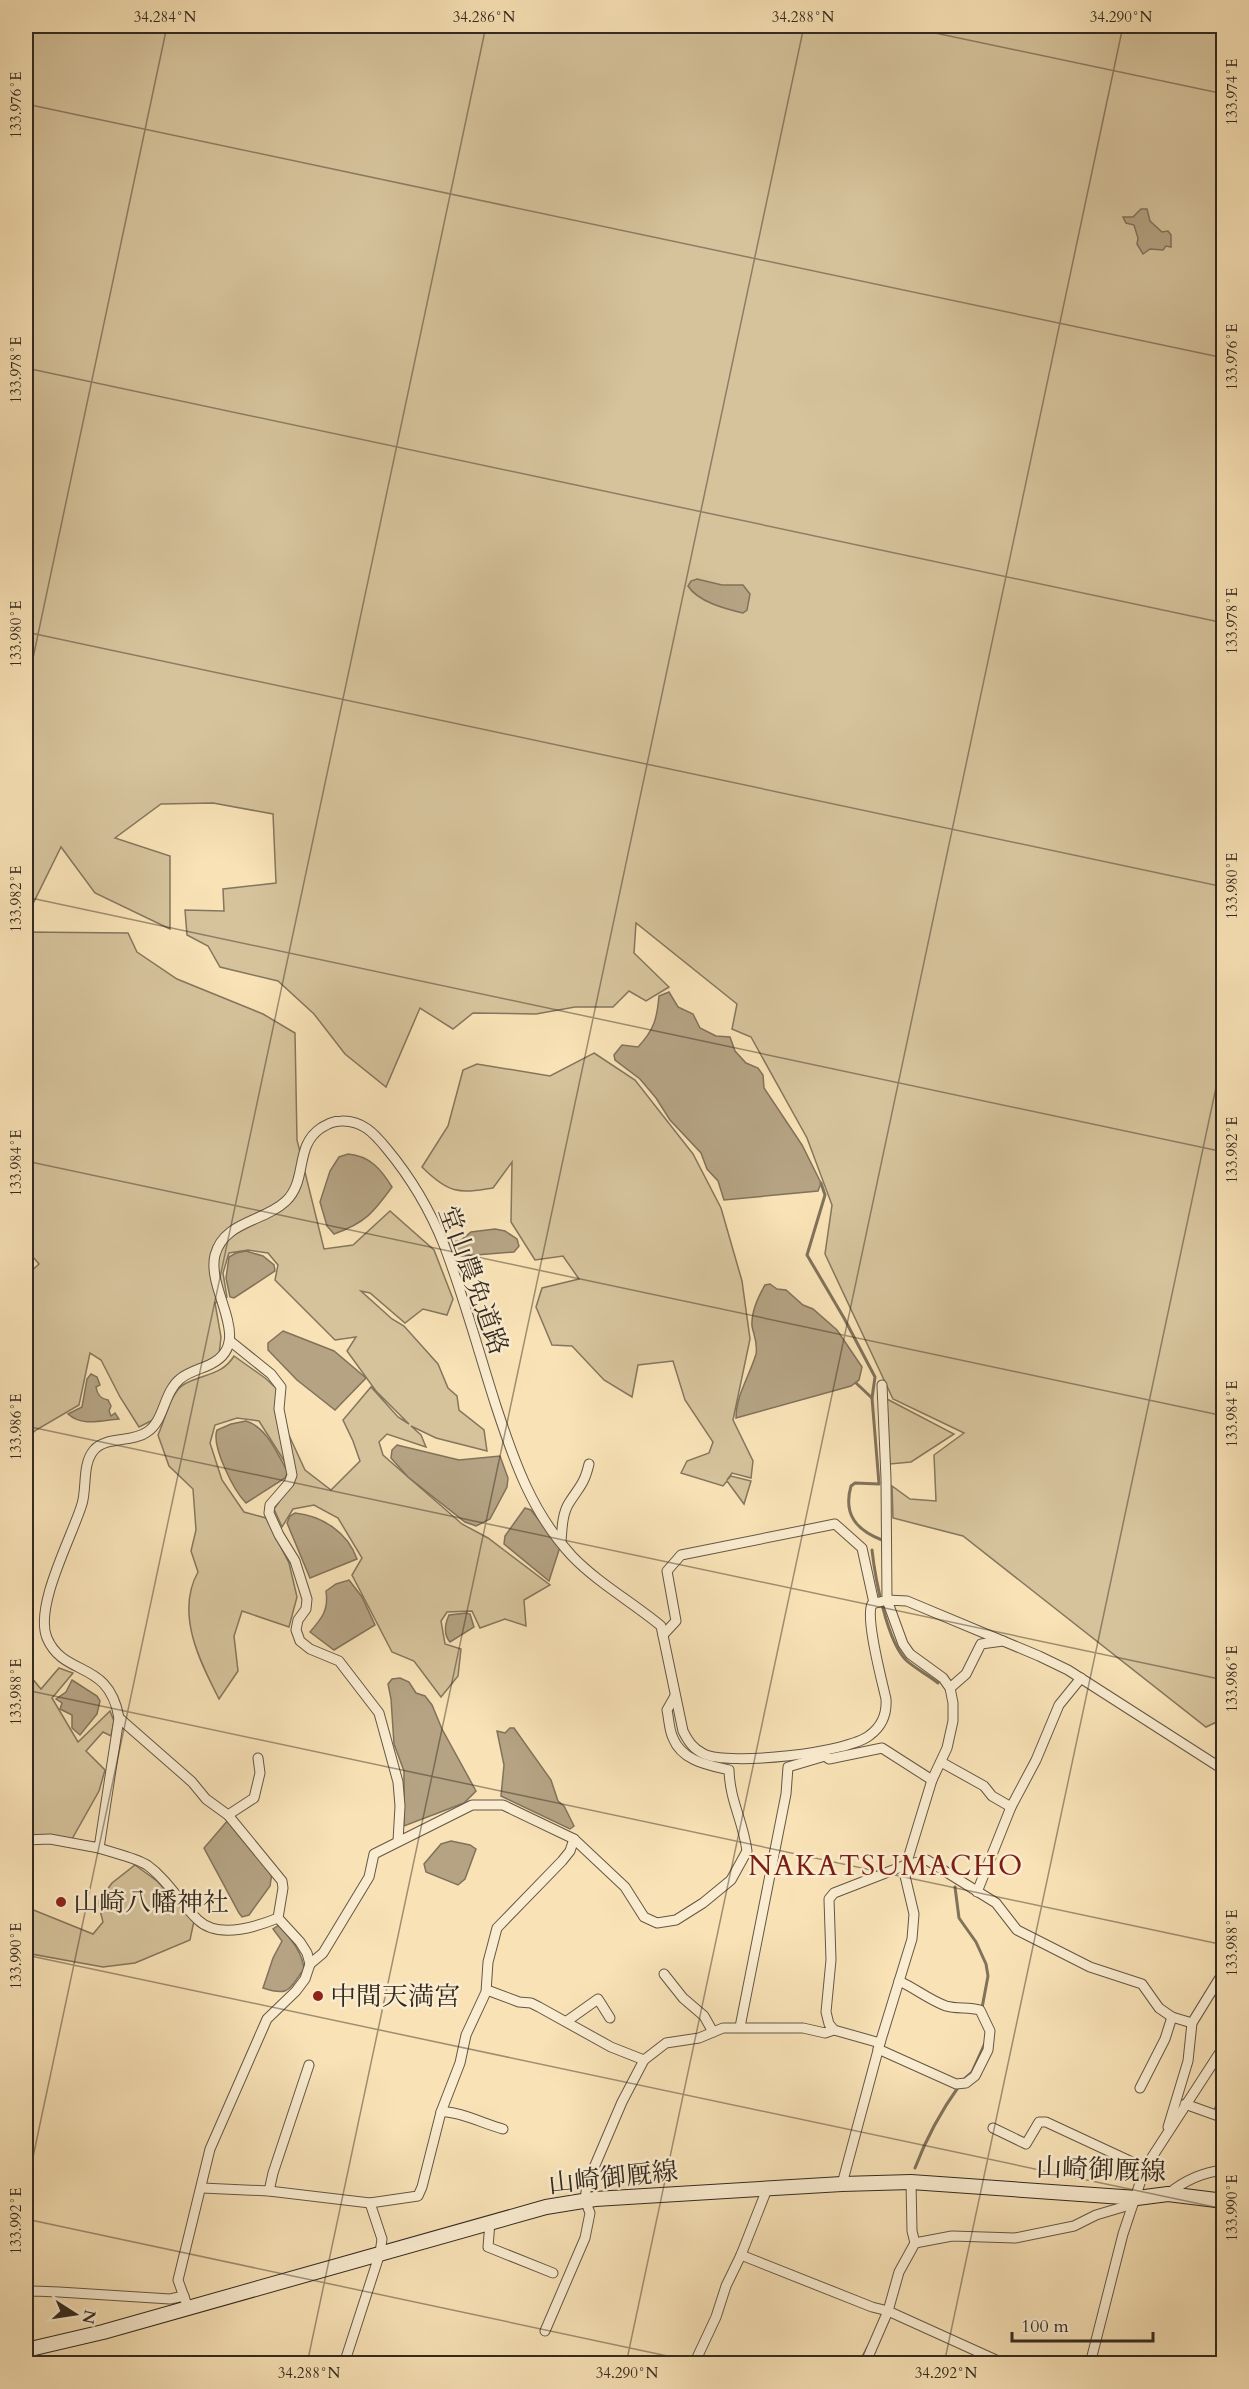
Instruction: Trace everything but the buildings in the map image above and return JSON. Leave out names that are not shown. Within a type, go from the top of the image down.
[{"type":"main road","name":"山崎御厩線","points":[[26,2350],[104,2332],[186,2302],[380,2253],[546,2207],[585,2200],[767,2188],[911,2182],[1135,2201],[1168,2194],[1224,2201]]},
{"type":"street","name":"堂山農免道路","points":[[230,1341],[228,1320],[215,1282],[215,1257],[225,1235],[269,1213],[292,1195],[299,1183],[305,1146],[313,1134],[333,1122],[354,1122],[362,1125],[375,1134],[398,1162],[420,1193],[431,1216],[444,1246],[521,1478],[531,1499],[561,1542],[590,1572],[662,1631]]},
{"type":"street","points":[[99,1848],[119,1718],[117,1704],[111,1691],[95,1675],[66,1661],[46,1637],[44,1627],[48,1600],[63,1550],[83,1500],[87,1465],[94,1450],[102,1444],[138,1437],[149,1431],[158,1421],[171,1391],[179,1380],[219,1360],[228,1349],[230,1341],[271,1374],[281,1387],[279,1409],[292,1475],[289,1483],[270,1505],[269,1513],[295,1561],[307,1599],[306,1609],[298,1620],[296,1630],[300,1641],[310,1649],[339,1661],[379,1713],[398,1782],[400,1806],[398,1841]]},
{"type":"street","points":[[881,1601],[886,1479],[882,1385]]},
{"type":"street","points":[[561,1542],[563,1521],[568,1504],[583,1485],[590,1464]]},
{"type":"street","points":[[824,1753],[724,1759],[704,1754],[689,1743],[683,1731],[662,1631],[675,1621],[667,1571],[681,1555],[835,1524],[862,1548],[881,1601],[910,1654],[943,1678],[950,1688],[953,1721],[906,1865],[905,1876],[914,1926],[842,2184]]},
{"type":"street","points":[[740,2027],[786,1794],[788,1767],[868,1737],[883,1721],[886,1699],[872,1634],[870,1609],[881,1601],[907,1601],[1040,1656],[1081,1678],[1224,1770]]},
{"type":"street","points":[[950,1688],[966,1674],[981,1644],[1003,1641]]},
{"type":"street","points":[[977,1892],[1011,1807],[1036,1760],[1059,1706],[1081,1678]]},
{"type":"street","points":[[310,1964],[323,1953],[369,1877],[374,1854],[480,1803],[504,1805],[574,1839],[625,1887],[644,1917],[657,1923],[676,1920],[703,1903],[731,1880],[747,1851],[741,1822],[729,1790],[729,1770],[699,1763],[686,1755],[673,1740],[667,1710],[675,1696]]},
{"type":"street","points":[[119,1718],[192,1782],[206,1799],[228,1815],[282,1881],[278,1918]]},
{"type":"street","points":[[824,1753],[829,1759],[882,1748],[932,1780]]},
{"type":"street","points":[[228,1815],[254,1798],[260,1773],[258,1758]]},
{"type":"street","points":[[941,1762],[984,1786],[992,1796],[1011,1807]]},
{"type":"street","points":[[26,1840],[50,1839],[99,1848],[146,1864],[170,1886],[198,1920],[209,1927],[228,1929],[257,1926],[278,1918]]},
{"type":"street","points":[[202,2188],[269,2191],[370,2203],[418,2196],[441,2112],[460,2063],[466,2035],[487,1990],[488,1962],[497,1928],[562,1861],[570,1851],[574,1839]]},
{"type":"street","points":[[899,1981],[916,1988],[933,2001],[949,2007],[980,2010],[990,2031],[988,2050],[975,2076],[961,2084],[879,2046],[834,2030],[829,2025],[826,2012],[831,1960],[829,1899],[834,1893],[906,1865],[927,1860],[996,1903],[1017,1930],[1090,1967],[1142,1984],[1159,2008],[1172,2017],[1192,2023]]},
{"type":"street","points":[[186,2302],[178,2280],[210,2150],[267,2019],[296,1991],[305,1979],[310,1964],[307,1953],[300,1942],[278,1918]]},
{"type":"street","points":[[1167,2132],[1188,2061],[1192,2023],[1224,1971]]},
{"type":"street","points":[[664,1974],[683,1998],[704,2016],[713,2032]]},
{"type":"street","points":[[487,1990],[519,2002],[531,2003],[611,2047],[644,2061]]},
{"type":"street","points":[[567,2021],[598,1999],[610,2018]]},
{"type":"street","points":[[1140,2088],[1165,2039],[1172,2017]]},
{"type":"street","points":[[545,2331],[585,2238],[590,2213],[585,2200],[587,2184],[622,2102],[644,2061],[666,2043],[699,2038],[723,2028],[803,2028],[825,2033],[834,2030]]},
{"type":"street","points":[[1090,2364],[1123,2234],[1145,2168],[1224,2046]]},
{"type":"street","points":[[269,2191],[309,2065]]},
{"type":"street","points":[[1185,2104],[1221,2117],[1223,2097]]},
{"type":"street","points":[[441,2112],[449,2111],[482,2124],[504,2129]]},
{"type":"street","points":[[993,2128],[1026,2144],[1039,2122],[1046,2122],[1145,2168]]},
{"type":"street","points":[[1168,2194],[1181,2184],[1211,2171],[1224,2170]]},
{"type":"street","points":[[865,2364],[899,2272],[915,2243],[912,2231],[911,2182]]},
{"type":"street","points":[[694,2364],[716,2317],[726,2286],[741,2255],[767,2188]]},
{"type":"street","points":[[915,2243],[952,2236],[1015,2238],[1074,2226],[1096,2215],[1135,2201]]},
{"type":"street","points":[[344,2364],[380,2253],[382,2239],[370,2203]]},
{"type":"street","points":[[490,2222],[488,2247],[553,2273]]},
{"type":"street","points":[[741,2255],[884,2310],[1005,2364]]},
{"type":"street","points":[[26,2294],[33,2291],[59,2292],[186,2302]]},
{"type":"shaded area","points":[[26,26],[1223,26],[1223,1719],[1206,1727],[963,1536],[893,1518],[892,1486],[910,1499],[936,1501],[934,1455],[964,1433],[893,1399],[825,1254],[832,1205],[807,1138],[751,1037],[732,1029],[737,1004],[636,923],[634,953],[669,987],[646,1001],[629,991],[613,1007],[575,1007],[536,1014],[473,1013],[453,1029],[420,1008],[386,1087],[345,1054],[314,1014],[278,981],[220,967],[208,946],[187,935],[185,910],[224,911],[223,889],[276,883],[273,814],[213,803],[161,804],[115,838],[170,856],[170,929],[95,893],[61,847],[26,918]]},
{"type":"shaded area","points":[[1141,209],[1147,209],[1150,221],[1162,232],[1168,231],[1171,235],[1171,247],[1166,246],[1163,250],[1150,249],[1143,254],[1137,244],[1138,238],[1134,225],[1126,223],[1123,217],[1133,217]]},
{"type":"shaded area","points":[[697,579],[722,585],[743,585],[750,594],[747,610],[743,613],[729,609],[698,596],[688,586],[691,581]]},
{"type":"shaded area","points":[[26,932],[128,933],[137,952],[177,979],[263,1014],[295,1033],[297,1140],[324,1249],[353,1245],[390,1211],[434,1250],[453,1299],[447,1315],[423,1309],[405,1323],[370,1293],[361,1291],[392,1319],[404,1326],[438,1364],[448,1388],[457,1396],[459,1410],[484,1430],[487,1451],[436,1438],[411,1426],[421,1435],[426,1447],[387,1434],[379,1442],[383,1455],[462,1524],[488,1538],[550,1585],[524,1600],[526,1626],[505,1619],[480,1628],[472,1611],[447,1612],[441,1621],[445,1644],[461,1649],[458,1676],[441,1697],[414,1661],[392,1652],[352,1575],[362,1558],[338,1518],[314,1505],[293,1509],[282,1527],[274,1509],[294,1480],[287,1431],[305,1470],[331,1490],[360,1461],[343,1420],[371,1387],[398,1417],[409,1424],[376,1391],[347,1351],[356,1337],[335,1340],[275,1280],[278,1265],[268,1253],[248,1250],[229,1253],[223,1273],[227,1297],[215,1303],[221,1337],[219,1355],[175,1377],[155,1419],[139,1427],[101,1360],[90,1353],[79,1405],[36,1430],[26,1439],[26,1276],[39,1264],[26,1249]]},
{"type":"shaded area","points":[[669,992],[678,1007],[693,1014],[700,1028],[716,1036],[730,1037],[735,1051],[746,1063],[758,1068],[763,1075],[764,1088],[802,1145],[821,1183],[818,1191],[724,1200],[718,1181],[707,1169],[701,1153],[670,1120],[640,1079],[615,1060],[614,1055],[622,1045],[638,1047],[648,1035],[654,1024],[659,996]]},
{"type":"shaded area","points":[[594,1053],[635,1080],[693,1154],[721,1208],[742,1281],[750,1339],[733,1420],[753,1461],[751,1478],[732,1473],[727,1480],[731,1476],[751,1481],[744,1504],[727,1481],[723,1486],[681,1473],[687,1461],[709,1453],[713,1442],[685,1400],[673,1361],[638,1365],[632,1397],[604,1380],[572,1346],[552,1345],[536,1307],[542,1288],[579,1279],[563,1256],[535,1260],[511,1222],[512,1162],[493,1188],[471,1191],[454,1190],[447,1187],[422,1167],[448,1126],[463,1070],[477,1064],[550,1076]]},
{"type":"shaded area","points":[[348,1154],[363,1157],[374,1164],[392,1187],[368,1216],[353,1226],[334,1234],[327,1226],[320,1202],[330,1171],[339,1157]]},
{"type":"shaded area","points":[[495,1229],[505,1231],[517,1239],[519,1246],[514,1252],[451,1257],[448,1245],[450,1242],[460,1241],[471,1232]]},
{"type":"shaded area","points":[[246,1251],[263,1256],[274,1265],[275,1271],[234,1298],[230,1297],[226,1278],[229,1257]]},
{"type":"shaded area","points":[[770,1284],[777,1289],[786,1290],[837,1330],[862,1367],[859,1380],[851,1386],[736,1418],[741,1393],[756,1354],[752,1326],[754,1310],[765,1285]]},
{"type":"shaded area","points":[[283,1331],[334,1351],[366,1378],[335,1410],[297,1380],[268,1350],[268,1343]]},
{"type":"shaded area","points":[[234,1356],[277,1389],[288,1467],[259,1421],[237,1418],[215,1425],[210,1443],[222,1480],[244,1512],[266,1518],[289,1563],[297,1597],[289,1627],[242,1611],[234,1636],[238,1671],[219,1699],[198,1653],[190,1620],[189,1604],[198,1572],[191,1551],[196,1530],[193,1489],[169,1466],[158,1435],[171,1400],[179,1389],[190,1381],[224,1367]]},
{"type":"shaded area","points":[[91,1374],[97,1377],[100,1385],[96,1387],[98,1394],[108,1400],[111,1406],[109,1411],[111,1416],[115,1413],[119,1419],[86,1422],[68,1414],[82,1407],[87,1379]]},
{"type":"shaded area","points":[[885,1398],[954,1434],[911,1462],[890,1464]]},
{"type":"shaded area","points":[[246,1421],[266,1435],[288,1472],[285,1478],[246,1503],[236,1489],[220,1457],[216,1437],[217,1430]]},
{"type":"shaded area","points":[[397,1445],[459,1460],[500,1456],[508,1478],[507,1487],[490,1519],[476,1526],[465,1522],[408,1477],[391,1458],[392,1450]]},
{"type":"shaded area","points":[[525,1508],[531,1510],[560,1547],[549,1581],[504,1544],[505,1536]]},
{"type":"shaded area","points":[[295,1513],[315,1518],[333,1527],[347,1541],[357,1559],[310,1578],[287,1523],[290,1516]]},
{"type":"shaded area","points":[[349,1580],[362,1597],[375,1625],[334,1650],[310,1632],[324,1613],[326,1591],[336,1584]]},
{"type":"shaded area","points":[[470,1614],[474,1627],[450,1642],[445,1629],[449,1615]]},
{"type":"shaded area","points":[[59,1668],[73,1673],[52,1698],[78,1742],[110,1711],[114,1721],[111,1736],[103,1732],[86,1751],[105,1770],[99,1791],[72,1839],[35,1835],[26,1838],[26,1671],[41,1689]]},
{"type":"shaded area","points":[[400,1678],[409,1682],[416,1693],[425,1696],[432,1705],[442,1729],[476,1791],[464,1803],[404,1826],[404,1771],[394,1744],[388,1684],[392,1679]]},
{"type":"shaded area","points":[[72,1680],[97,1696],[100,1701],[97,1714],[80,1735],[72,1728],[72,1715],[60,1709],[62,1703],[56,1699],[66,1692]]},
{"type":"shaded area","points":[[510,1728],[514,1728],[551,1780],[558,1801],[564,1806],[574,1826],[570,1829],[501,1796],[504,1765],[497,1731],[505,1733]]},
{"type":"shaded area","points":[[229,1819],[272,1873],[270,1886],[249,1915],[242,1917],[204,1848]]},
{"type":"shaded area","points":[[451,1841],[470,1845],[476,1849],[465,1879],[458,1885],[426,1872],[424,1864],[441,1844]]},
{"type":"shaded area","points":[[135,1865],[157,1881],[194,1921],[190,1940],[135,1963],[103,1967],[26,1953],[26,1907],[93,1934],[103,1922],[98,1902],[112,1883]]},
{"type":"shaded area","points":[[279,1925],[298,1950],[304,1969],[292,1986],[279,1992],[263,1988],[273,1958],[282,1941],[273,1929]]},
{"type":"waterway","points":[[821,1183],[825,1195],[807,1255],[875,1377],[872,1398],[879,1484],[855,1483],[851,1486],[850,1513],[859,1526],[882,1540]]},
{"type":"waterway","points":[[856,1383],[872,1398]]},
{"type":"waterway","points":[[872,1550],[879,1592],[894,1640],[907,1661],[938,1683]]},
{"type":"waterway","points":[[955,1887],[959,1918],[976,1942],[986,1964],[988,1976],[982,2008]]},
{"type":"waterway","points":[[963,2080],[972,2072],[985,2043]]},
{"type":"waterway","points":[[915,2168],[934,2125],[959,2086]]},
{"type":"waterway","points":[[859,2364],[868,2347]]},
{"type":"place","name":"山崎八幡神社","points":[[61,1902]]},
{"type":"place","name":"中間天満宮","points":[[318,1996]]},
{"type":"district","name":"NAKATSUMACHO","points":[[886,1865]]}]
